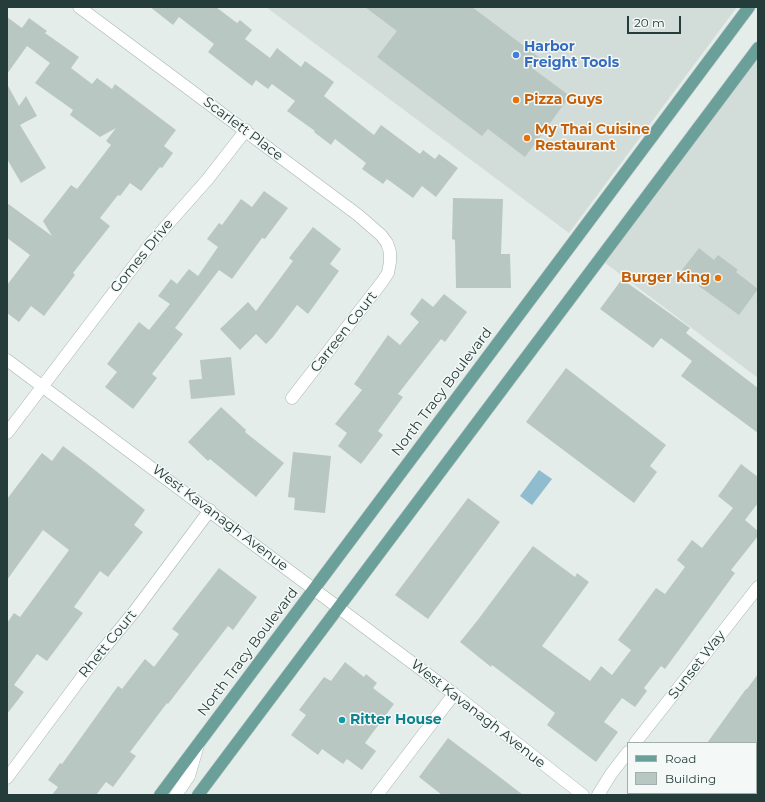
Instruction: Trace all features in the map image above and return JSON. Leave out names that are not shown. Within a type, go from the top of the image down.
[{"type":"main road","name":"North Tracy Boulevard","points":[[160,795],[749,7]]},
{"type":"main road","points":[[198,795],[758,48]]},
{"type":"street","name":"Scarlett Place","points":[[80,7],[246,130],[374,228],[387,243],[390,252],[390,262]]},
{"type":"street","name":"Gomes Drive","points":[[7,433],[152,242],[207,180],[246,130]]},
{"type":"street","name":"Carreen Court","points":[[292,398],[382,282],[388,272],[390,262]]},
{"type":"street","name":"West Kavanagh Avenue","points":[[7,360],[43,385],[314,588],[454,694],[583,795]]},
{"type":"street","name":"Rhett Court","points":[[7,778],[96,658],[134,612],[210,510]]},
{"type":"street","name":"Sunset Way","points":[[636,742],[758,587]]},
{"type":"street","points":[[377,795],[454,694]]},
{"type":"street","points":[[176,795],[189,776],[199,742]]},
{"type":"street","points":[[598,795],[611,774],[627,753]]},
{"type":"shaded area","points":[[266,7],[737,7],[569,233]]},
{"type":"shaded area","points":[[758,57],[758,378],[604,262]]},
{"type":"water","points":[[539,470],[552,479],[532,505],[520,496]]},
{"type":"building","points":[[150,7],[216,7],[237,23],[240,20],[252,30],[245,39],[270,58],[277,48],[301,67],[305,61],[334,82],[324,96],[374,135],[381,125],[420,154],[423,150],[435,159],[439,154],[458,168],[436,197],[422,186],[413,198],[387,179],[383,184],[362,169],[366,163],[335,139],[331,145],[314,132],[315,131],[287,111],[295,101],[272,84],[268,89],[256,80],[252,86],[208,52],[214,44],[179,17],[173,25]]},
{"type":"building","points":[[365,7],[472,7],[540,58],[532,68],[570,96],[525,157],[488,129],[482,136],[377,57],[397,31]]},
{"type":"building","points":[[7,17],[22,28],[29,18],[47,31],[45,33],[79,57],[71,68],[92,84],[97,78],[112,89],[115,84],[176,130],[164,146],[173,153],[162,168],[160,167],[141,191],[130,183],[120,196],[118,195],[100,218],[110,226],[73,273],[75,275],[44,316],[31,306],[19,322],[7,313],[7,285],[30,255],[7,238],[7,203],[52,236],[43,221],[71,185],[77,189],[111,145],[106,141],[116,128],[100,137],[70,115],[73,110],[35,83],[50,63],[27,46],[7,74]]},
{"type":"building","points":[[7,84],[19,106],[26,96],[37,116],[20,125],[46,168],[21,183],[7,159]]},
{"type":"building","points":[[264,191],[288,208],[265,239],[262,238],[232,279],[219,270],[175,328],[183,334],[152,374],[157,378],[133,409],[105,387],[117,372],[107,364],[139,322],[149,330],[170,304],[158,296],[171,279],[177,284],[189,269],[198,276],[218,247],[207,239],[219,223],[222,225],[241,199],[252,207]]},
{"type":"building","points":[[453,198],[503,199],[501,254],[510,254],[511,288],[456,288],[455,240],[452,239]]},
{"type":"building","points":[[313,227],[341,249],[330,264],[339,271],[308,314],[297,305],[266,344],[256,334],[240,350],[220,329],[248,302],[256,311],[293,261],[289,258]]},
{"type":"building","name":"Burger King","points":[[699,248],[714,260],[718,255],[738,270],[736,272],[758,289],[739,315],[699,286],[700,284],[682,270]]},
{"type":"building","points":[[622,279],[690,328],[686,333],[758,388],[758,433],[681,376],[692,361],[661,338],[653,348],[600,309]]},
{"type":"building","points":[[444,294],[467,312],[445,342],[441,339],[398,394],[403,397],[378,431],[383,435],[361,464],[338,446],[347,433],[335,424],[362,390],[354,384],[388,335],[400,345],[419,322],[410,314],[422,298],[433,307]]},
{"type":"building","points":[[231,357],[235,395],[191,399],[189,380],[202,379],[200,360]]},
{"type":"building","points":[[566,368],[666,445],[650,466],[657,472],[634,503],[526,422]]},
{"type":"building","points":[[221,407],[246,430],[245,432],[284,463],[256,497],[210,459],[208,461],[188,442]]},
{"type":"building","points":[[63,446],[145,510],[134,525],[143,532],[108,577],[100,571],[74,607],[83,613],[47,661],[37,654],[14,685],[24,692],[7,714],[7,623],[14,613],[20,617],[69,550],[43,530],[7,580],[7,499],[42,453],[52,461]]},
{"type":"building","points":[[293,452],[331,456],[325,513],[294,510],[295,498],[288,497]]},
{"type":"building","points":[[741,464],[758,477],[758,503],[745,520],[758,531],[758,536],[731,570],[735,573],[665,669],[661,666],[644,688],[647,691],[635,707],[622,698],[604,722],[618,732],[596,762],[547,725],[555,713],[492,665],[491,667],[460,642],[533,546],[575,577],[577,573],[589,582],[542,646],[590,681],[601,666],[612,675],[631,650],[618,640],[656,588],[665,594],[685,567],[677,560],[692,540],[702,548],[733,508],[718,496]]},
{"type":"building","points":[[468,498],[500,522],[428,619],[395,595]]},
{"type":"building","points":[[219,568],[257,597],[233,630],[228,626],[168,704],[167,703],[130,752],[136,756],[113,787],[106,782],[96,795],[52,795],[58,787],[48,780],[60,763],[62,764],[118,686],[122,689],[145,659],[154,667],[179,634],[172,629]]},
{"type":"building","name":"Ritter House","points":[[345,662],[364,677],[366,674],[377,683],[373,688],[394,704],[365,743],[376,751],[362,770],[347,759],[343,764],[322,749],[318,755],[291,735],[306,715],[299,710],[324,677],[331,681]]},
{"type":"building","points":[[758,674],[758,743],[708,742],[746,689]]},
{"type":"building","points":[[448,738],[523,795],[442,795],[419,777]]},
{"type":"place","name":"Harbor Freight Tools","points":[[516,55]]},
{"type":"place","name":"Pizza Guys","points":[[516,100]]},
{"type":"place","name":"My Thai Cuisine Restaurant","points":[[527,138]]},
{"type":"place","name":"Burger King","points":[[718,278]]},
{"type":"place","name":"Ritter House","points":[[342,720]]}]
